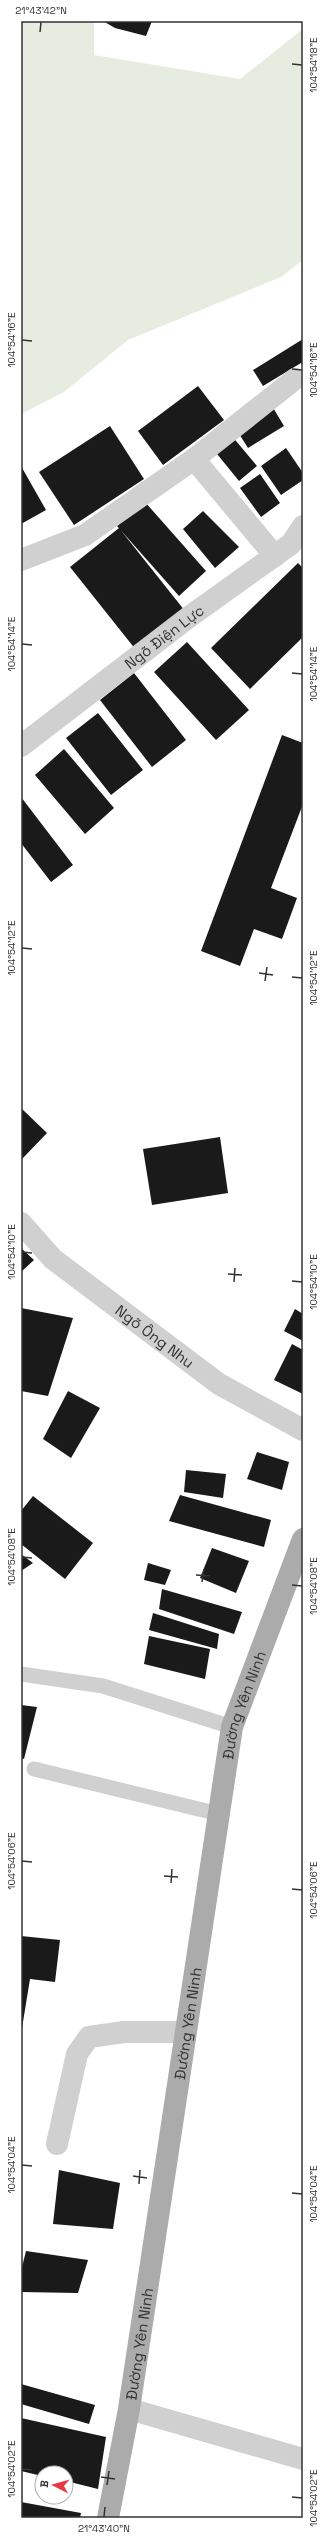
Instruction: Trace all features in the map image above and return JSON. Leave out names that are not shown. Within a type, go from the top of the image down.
[{"type":"main road","name":"Đường Yên Ninh","points":[[108,2518],[129,2409],[184,2032],[232,1727],[303,1539]]},
{"type":"street","points":[[21,560],[85,535],[194,459],[295,379]]},
{"type":"street","points":[[194,459],[275,556]]},
{"type":"street","name":"Ngõ Điện Lực","points":[[21,746],[189,617],[291,544],[303,526]]},
{"type":"street","name":"Ngõ Ông Nhu","points":[[21,1223],[53,1259],[219,1384],[303,1430]]},
{"type":"street","points":[[57,2144],[77,2054],[89,2037],[124,2032],[184,2032]]},
{"type":"street","points":[[129,2409],[303,2459]]},
{"type":"lane","points":[[21,1674],[103,1686],[232,1727]]},
{"type":"lane","points":[[34,1769],[219,1814]]},
{"type":"shaded area","points":[[21,21],[94,21],[94,55],[240,79],[303,29],[303,260],[281,277],[128,340],[64,392],[21,414]]},
{"type":"building","points":[[103,21],[152,21],[146,36],[115,28]]},
{"type":"building","points":[[303,339],[303,366],[301,363],[263,386],[253,370]]},
{"type":"building","points":[[198,386],[224,420],[163,465],[138,431]]},
{"type":"building","points":[[272,406],[284,426],[248,448],[236,429]]},
{"type":"building","points":[[110,426],[144,479],[74,525],[39,472]]},
{"type":"building","points":[[231,435],[257,466],[239,481],[213,449]]},
{"type":"building","points":[[286,448],[303,473],[303,480],[281,495],[261,466]]},
{"type":"building","points":[[21,466],[46,510],[21,524]]},
{"type":"building","points":[[260,474],[280,503],[261,517],[240,488]]},
{"type":"building","points":[[145,502],[206,571],[179,596],[117,526]]},
{"type":"building","points":[[203,511],[239,547],[215,568],[183,529]]},
{"type":"building","points":[[119,528],[185,611],[136,650],[70,567]]},
{"type":"building","points":[[298,563],[303,568],[303,637],[250,689],[211,648]]},
{"type":"building","points":[[187,642],[249,710],[216,740],[154,672]]},
{"type":"building","points":[[134,673],[186,740],[152,767],[100,700]]},
{"type":"building","points":[[98,713],[143,770],[111,795],[66,738]]},
{"type":"building","points":[[282,735],[303,743],[303,804],[271,888],[297,898],[282,939],[254,929],[240,966],[201,951]]},
{"type":"building","points":[[64,749],[114,808],[85,834],[35,775]]},
{"type":"building","points":[[21,797],[73,865],[51,882],[21,843]]},
{"type":"building","points":[[21,1108],[47,1133],[21,1160]]},
{"type":"building","points":[[220,1137],[228,1193],[152,1205],[143,1149]]},
{"type":"building","points":[[21,1248],[34,1260],[21,1272]]},
{"type":"building","points":[[21,1308],[73,1318],[48,1396],[21,1391]]},
{"type":"building","points":[[295,1309],[303,1314],[303,1341],[284,1331]]},
{"type":"building","points":[[292,1344],[303,1350],[303,1394],[274,1380]]},
{"type":"building","points":[[68,1391],[100,1408],[71,1458],[43,1439]]},
{"type":"building","points":[[257,1452],[289,1462],[282,1490],[247,1479]]},
{"type":"building","points":[[186,1470],[226,1474],[223,1498],[184,1492]]},
{"type":"building","points":[[180,1495],[271,1520],[264,1547],[169,1521]]},
{"type":"building","points":[[33,1496],[93,1543],[65,1579],[21,1544],[21,1511]]},
{"type":"building","points":[[212,1548],[249,1561],[236,1593],[200,1578]]},
{"type":"building","points":[[21,1554],[33,1563],[21,1571]]},
{"type":"building","points":[[148,1563],[171,1570],[165,1585],[144,1580]]},
{"type":"building","points":[[162,1589],[242,1612],[234,1634],[159,1609]]},
{"type":"building","points":[[153,1613],[219,1634],[217,1649],[149,1630]]},
{"type":"building","points":[[149,1636],[210,1649],[205,1679],[144,1664]]},
{"type":"building","points":[[21,1705],[37,1707],[24,1759],[21,1758]]},
{"type":"building","points":[[21,1936],[60,1940],[55,1982],[30,1979],[22,2028]]},
{"type":"building","points":[[59,2170],[120,2183],[113,2229],[53,2224]]},
{"type":"building","points":[[26,2251],[88,2260],[78,2293],[21,2292],[21,2271]]},
{"type":"building","points":[[21,2384],[95,2405],[89,2424],[21,2404]]},
{"type":"building","points":[[21,2418],[106,2437],[98,2489],[74,2483],[74,2465],[34,2465],[34,2474],[21,2471]]},
{"type":"building","points":[[21,2502],[81,2513],[80,2518],[21,2518]]}]
